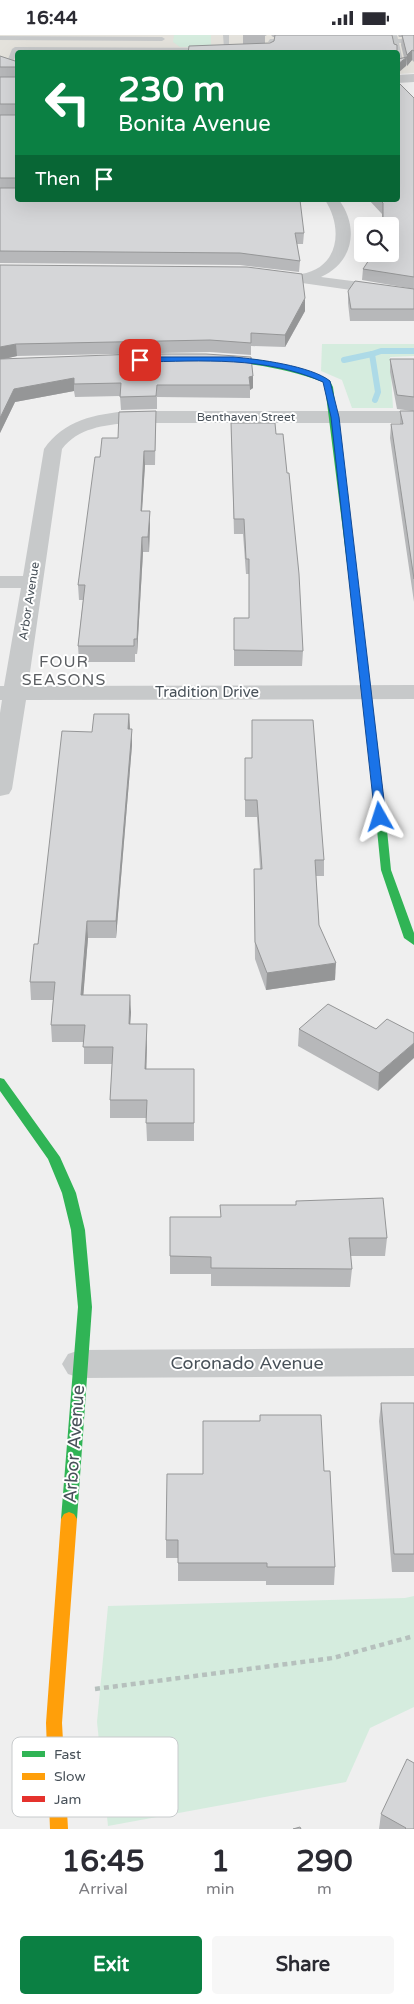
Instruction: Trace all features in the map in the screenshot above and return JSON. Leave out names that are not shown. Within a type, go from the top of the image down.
[{"type":"street","points":[[303,279],[328,267],[343,244],[345,233],[344,219],[333,202]]},
{"type":"street","points":[[246,272],[414,295]]},
{"type":"street","points":[[204,359],[262,361],[326,381],[335,417],[386,870],[410,938],[414,941]]},
{"type":"street","name":"Benthaven Street","points":[[80,426],[97,421],[129,417],[414,417]]},
{"type":"street","name":"Arbor Avenue","points":[[0,789],[7,693],[32,582],[53,449],[66,433],[80,426]]},
{"type":"street","points":[[0,582],[32,582]]},
{"type":"street","name":"Tradition Drive","points":[[7,693],[414,692]]},
{"type":"street","name":"Arbor Avenue","points":[[3,1092],[54,1156],[72,1201],[83,1261],[85,1307],[56,1692],[55,1737]]},
{"type":"street","name":"Coronado Avenue","points":[[80,1364],[414,1362]]},
{"type":"lane","points":[[226,35],[227,50]]},
{"type":"lane","points":[[0,38],[162,37],[162,50]]},
{"type":"lane","points":[[395,38],[398,49]]},
{"type":"lane","points":[[366,41],[395,38],[414,41]]},
{"type":"lane","points":[[270,43],[299,45]]},
{"type":"lane","points":[[15,62],[10,62],[14,49],[53,50]]},
{"type":"lane","points":[[368,49],[414,49]]},
{"type":"lane","points":[[401,61],[409,80]]},
{"type":"path","points":[[56,1692],[95,1689],[333,1658],[414,1636]]},
{"type":"shaded area","points":[[0,35],[414,35],[414,73],[400,74],[400,50],[15,50],[15,75],[0,75]]},
{"type":"green space","points":[[174,35],[211,35],[211,45],[221,45],[216,47],[180,47],[173,42]]},
{"type":"green space","points":[[322,344],[414,344],[414,356],[390,357],[393,408],[352,408],[342,380],[321,371]]},
{"type":"green space","points":[[414,1596],[414,1707],[370,1728],[346,1782],[178,1813],[178,1737],[99,1737],[97,1722],[108,1606],[405,1598]]},
{"type":"green space","points":[[107,1817],[157,1817],[108,1826]]},
{"type":"building","points":[[275,35],[392,35],[394,44],[397,45],[397,50],[188,50],[189,46],[270,43],[274,41]]},
{"type":"building","points":[[402,35],[414,35],[414,51],[412,50],[407,55]]},
{"type":"building","points":[[0,56],[15,61],[15,67],[0,67]]},
{"type":"building","points":[[0,77],[15,77],[15,104],[0,104]]},
{"type":"building","points":[[400,84],[414,98],[414,277],[363,269],[368,262],[399,262],[399,217],[383,217],[382,202],[400,202]]},
{"type":"building","points":[[0,115],[15,115],[15,178],[0,178]]},
{"type":"building","points":[[0,188],[15,188],[15,202],[300,202],[304,233],[295,233],[300,261],[240,253],[0,251]]},
{"type":"building","points":[[0,265],[247,267],[302,274],[305,298],[285,335],[251,333],[251,343],[210,340],[16,344],[0,347]]},
{"type":"building","points":[[355,281],[414,289],[414,309],[351,309],[348,291]]},
{"type":"building","points":[[137,354],[206,354],[251,357],[253,376],[249,377],[250,385],[157,385],[156,396],[120,397],[121,383],[74,384],[74,378],[14,389],[0,418],[0,359]]},
{"type":"building","points":[[390,359],[414,359],[414,397],[397,395]]},
{"type":"building","points":[[156,411],[155,451],[144,451],[141,511],[150,511],[148,537],[142,537],[137,639],[134,639],[134,646],[78,646],[85,585],[78,585],[95,457],[100,457],[102,438],[118,438],[119,412]]},
{"type":"building","points":[[400,411],[414,411],[414,579],[391,424],[403,424]]},
{"type":"building","points":[[231,423],[275,423],[276,434],[283,434],[287,473],[289,473],[299,574],[303,651],[234,650],[234,618],[249,618],[249,559],[246,559],[244,519],[234,519]]},
{"type":"building","points":[[94,714],[129,714],[128,729],[132,729],[116,921],[87,921],[81,995],[130,995],[129,1024],[147,1024],[145,1069],[194,1069],[194,1123],[146,1123],[147,1100],[110,1100],[113,1047],[83,1047],[85,1025],[51,1025],[55,982],[30,982],[34,944],[38,944],[62,731],[92,732]]},
{"type":"building","points":[[252,720],[313,720],[324,860],[315,860],[319,925],[336,963],[267,973],[255,942],[254,869],[262,869],[257,800],[245,800],[245,758],[252,758]]},
{"type":"building","points":[[328,1004],[376,1029],[387,1019],[414,1033],[414,1043],[379,1073],[299,1029]]},
{"type":"building","points":[[383,1198],[387,1238],[349,1238],[352,1269],[211,1268],[211,1257],[170,1256],[170,1217],[221,1217],[220,1205],[296,1205],[296,1201]]},
{"type":"building","points":[[381,1403],[414,1403],[414,1554],[394,1554]]},
{"type":"building","points":[[260,1415],[321,1415],[324,1471],[330,1471],[335,1567],[267,1567],[267,1563],[178,1563],[178,1540],[166,1540],[167,1474],[203,1474],[203,1421],[260,1421]]},
{"type":"building","points":[[407,1759],[414,1763],[414,1829],[405,1829],[381,1814]]},
{"type":"waterway","points":[[372,354],[381,351],[414,351]]},
{"type":"waterway","points":[[344,360],[372,354]]},
{"type":"waterway","points":[[372,354],[378,392],[375,400]]},
{"type":"traffic: fast","points":[[214,359],[271,365],[299,371],[326,381],[329,387],[358,619]]},
{"type":"traffic: fast","points":[[379,800],[386,870],[410,938],[414,941]]},
{"type":"traffic: fast","points":[[0,1082],[54,1157],[69,1193],[78,1230],[85,1307],[69,1519]]},
{"type":"traffic: slow","points":[[55,1737],[54,1723],[69,1519]]},
{"type":"traffic: slow","points":[[58,1817],[59,1829]]},
{"type":"traffic: jam","points":[[358,619],[379,800]]},
{"type":"district","name":"FOUR SEASONS","points":[[64,670]]},
{"type":"route","points":[[140,360],[233,359],[262,361],[326,381],[335,417],[380,817]]}]
